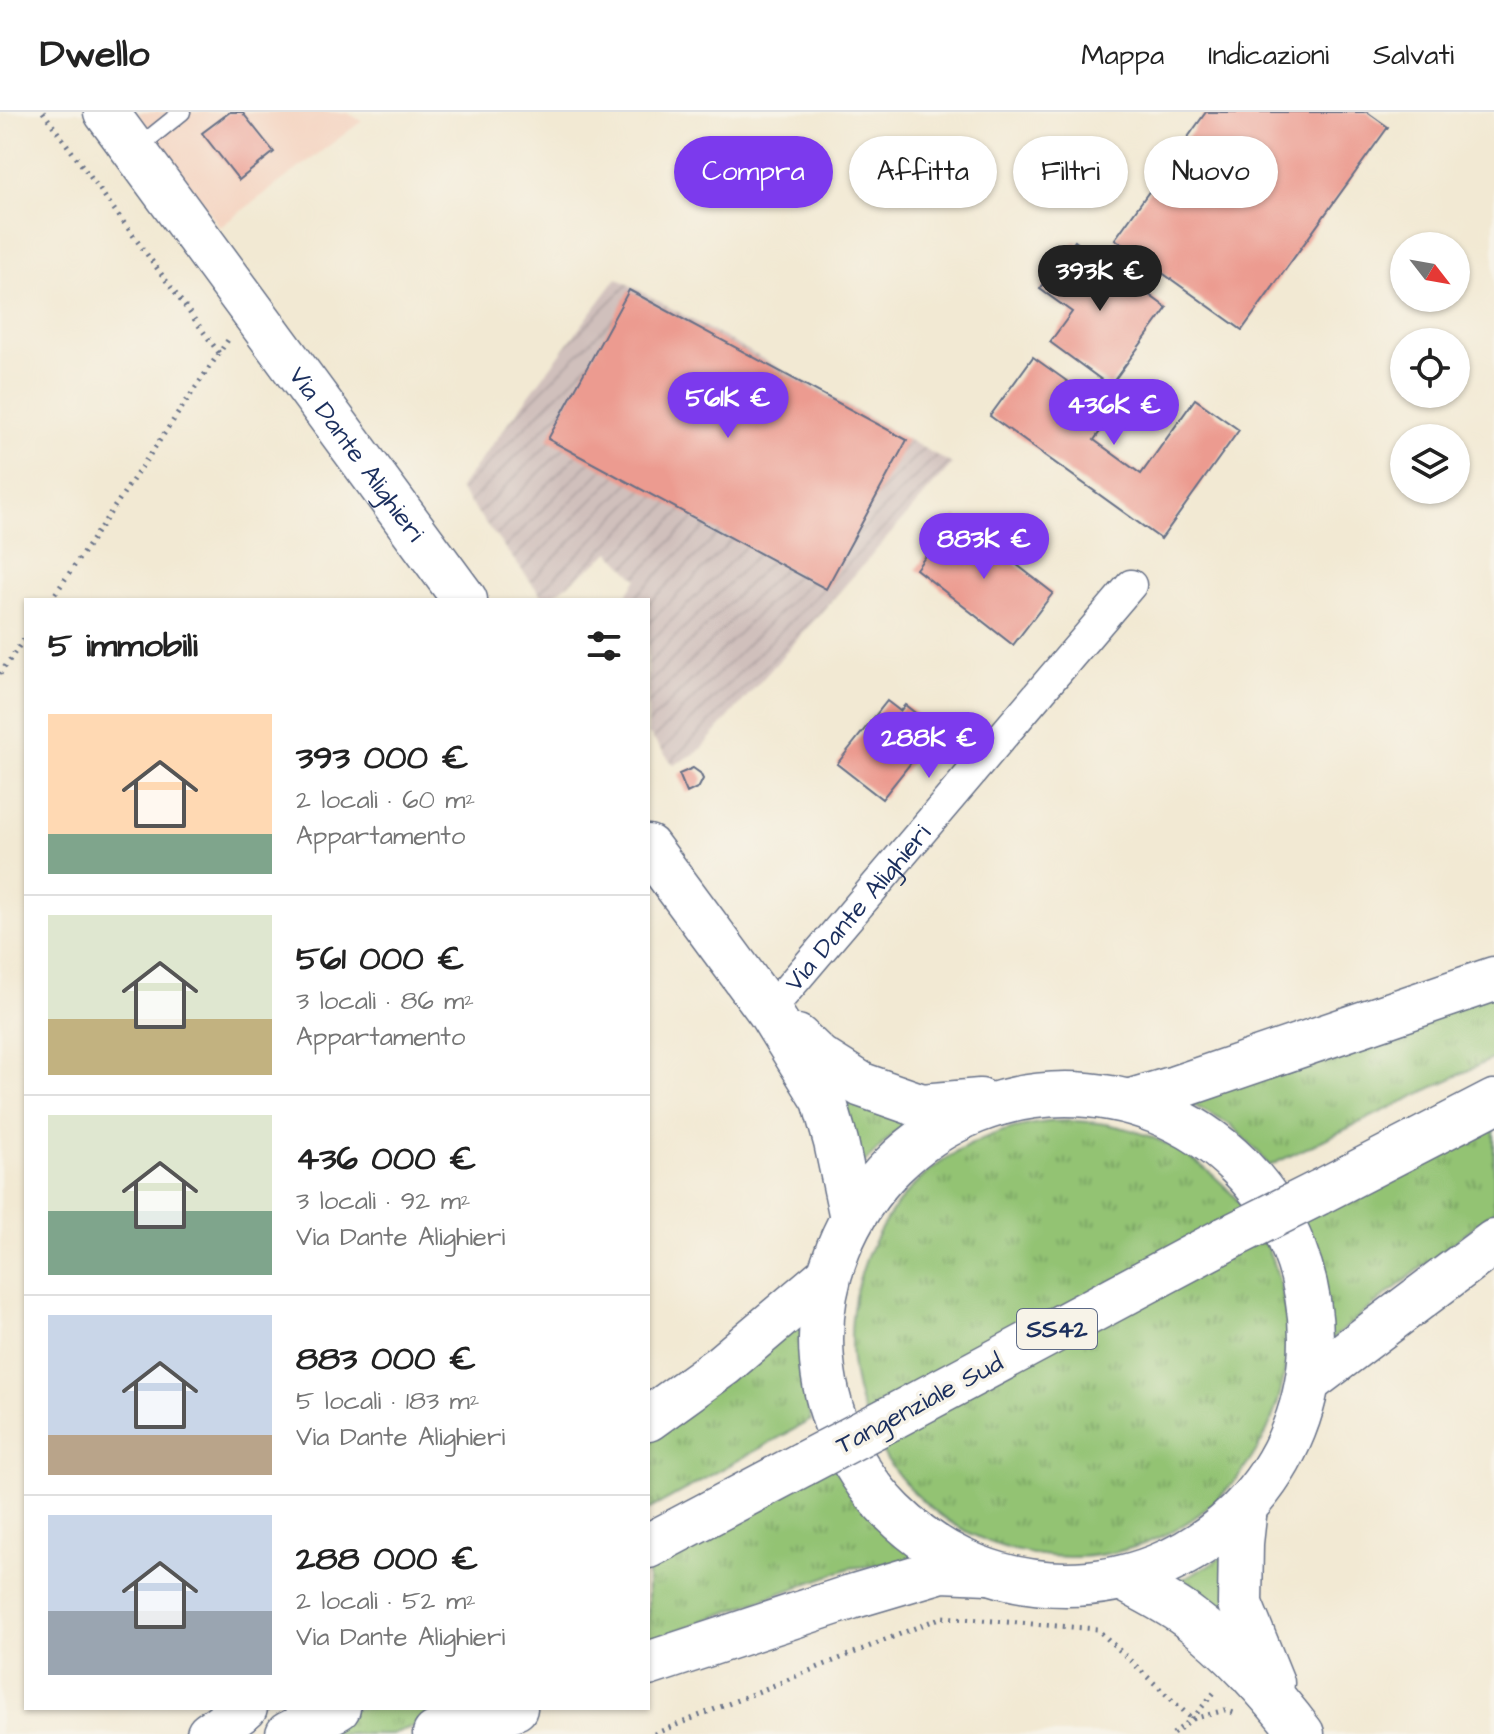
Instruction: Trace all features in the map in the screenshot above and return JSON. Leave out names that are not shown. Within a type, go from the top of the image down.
[{"type":"main road","name":"Via Dante Alighieri","points":[[106,112],[464,598]]},
{"type":"main road","name":"Via Dante Alighieri","points":[[650,850],[769,1011],[824,1100],[852,1218]]},
{"type":"main road","points":[[1131,1101],[1494,979]]},
{"type":"main road","name":"Via Dante Alighieri","points":[[769,1011],[819,1058],[862,1085],[922,1106],[1009,1099]]},
{"type":"main road","points":[[650,1663],[942,1570],[988,1572],[1055,1585],[1122,1578],[1189,1552],[1245,1507],[1274,1470],[1295,1428],[1308,1382],[1311,1309],[1292,1239],[1253,1177],[1197,1130],[1131,1101],[1070,1092],[1009,1099],[946,1124],[893,1165],[852,1218],[828,1276],[820,1350],[834,1422],[869,1487],[922,1539],[988,1572]]},
{"type":"main road","name":"Tangenziale Sud","points":[[650,1545],[1226,1239],[1494,1102]]},
{"type":"main road","points":[[1308,1382],[1494,1242]]},
{"type":"main road","points":[[650,1418],[723,1365],[828,1276]]},
{"type":"main road","points":[[1245,1507],[1240,1604],[1263,1665],[1294,1724]]},
{"type":"main road","points":[[1122,1578],[1189,1617],[1222,1644],[1294,1724]]},
{"type":"main road","points":[[209,1734],[242,1710]]},
{"type":"main road","points":[[288,1734],[334,1710]]},
{"type":"main road","points":[[435,1734],[509,1710]]},
{"type":"street","name":"Via Dante Alighieri","points":[[769,1011],[1131,585]]},
{"type":"lane","points":[[135,150],[182,112]]},
{"type":"path","points":[[43,112],[219,353]]},
{"type":"path","points":[[52,598],[250,308]]},
{"type":"path","points":[[0,674],[24,639]]},
{"type":"path","points":[[654,1734],[942,1617],[1097,1629],[1192,1719]]},
{"type":"path","points":[[1173,1734],[1192,1719],[1225,1710],[1239,1714]]},
{"type":"shaded area","points":[[137,112],[346,112],[362,121],[220,227]]},
{"type":"shaded area","points":[[617,278],[952,464],[698,752],[674,765],[650,735],[650,598],[624,598],[637,579],[610,552],[550,598],[543,598],[459,489]]},
{"type":"green space","points":[[1494,988],[1494,1058],[1269,1166],[1231,1125],[1172,1094]]},
{"type":"green space","points":[[843,1096],[903,1119],[906,1124],[862,1165]]},
{"type":"green space","points":[[1494,1102],[1494,1211],[1320,1349],[1319,1310],[1313,1273],[1286,1207]]},
{"type":"green space","points":[[1069,1121],[1112,1125],[1153,1137],[1208,1170],[1238,1200],[1271,1255],[1283,1296],[1287,1339],[1283,1382],[1271,1423],[1238,1478],[1208,1508],[1153,1541],[1112,1553],[1069,1557],[1026,1553],[985,1541],[930,1508],[900,1478],[867,1423],[855,1382],[851,1339],[855,1296],[867,1255],[900,1200],[930,1170],[985,1137],[1026,1125]]},
{"type":"green space","points":[[805,1300],[801,1332],[801,1383],[811,1420],[650,1509],[650,1429]]},
{"type":"green space","points":[[828,1445],[859,1504],[898,1542],[942,1559],[850,1568],[650,1640],[650,1537]]},
{"type":"green space","points":[[1223,1555],[1231,1624],[1171,1585]]},
{"type":"green space","points":[[352,1710],[458,1710],[392,1734],[312,1734]]},
{"type":"building","points":[[230,112],[242,112],[274,152],[239,180],[202,133]]},
{"type":"building","points":[[1206,112],[1367,112],[1388,127],[1242,330],[1115,239],[1144,199],[1144,208],[1278,208],[1278,136],[1189,136]]},
{"type":"building","points":[[1075,241],[1167,308],[1110,386],[1050,342],[1072,312],[1040,289]]},
{"type":"building","points":[[629,290],[907,440],[826,589],[548,439]]},
{"type":"building","points":[[1033,357],[1113,414],[1094,440],[1141,474],[1195,399],[1239,430],[1161,539],[990,416]]},
{"type":"building","points":[[956,517],[1053,593],[1013,645],[916,569]]},
{"type":"building","points":[[887,701],[900,711],[905,705],[937,730],[882,799],[837,764]]},
{"type":"building","points":[[693,768],[703,779],[699,787],[687,793],[679,774]]}]
